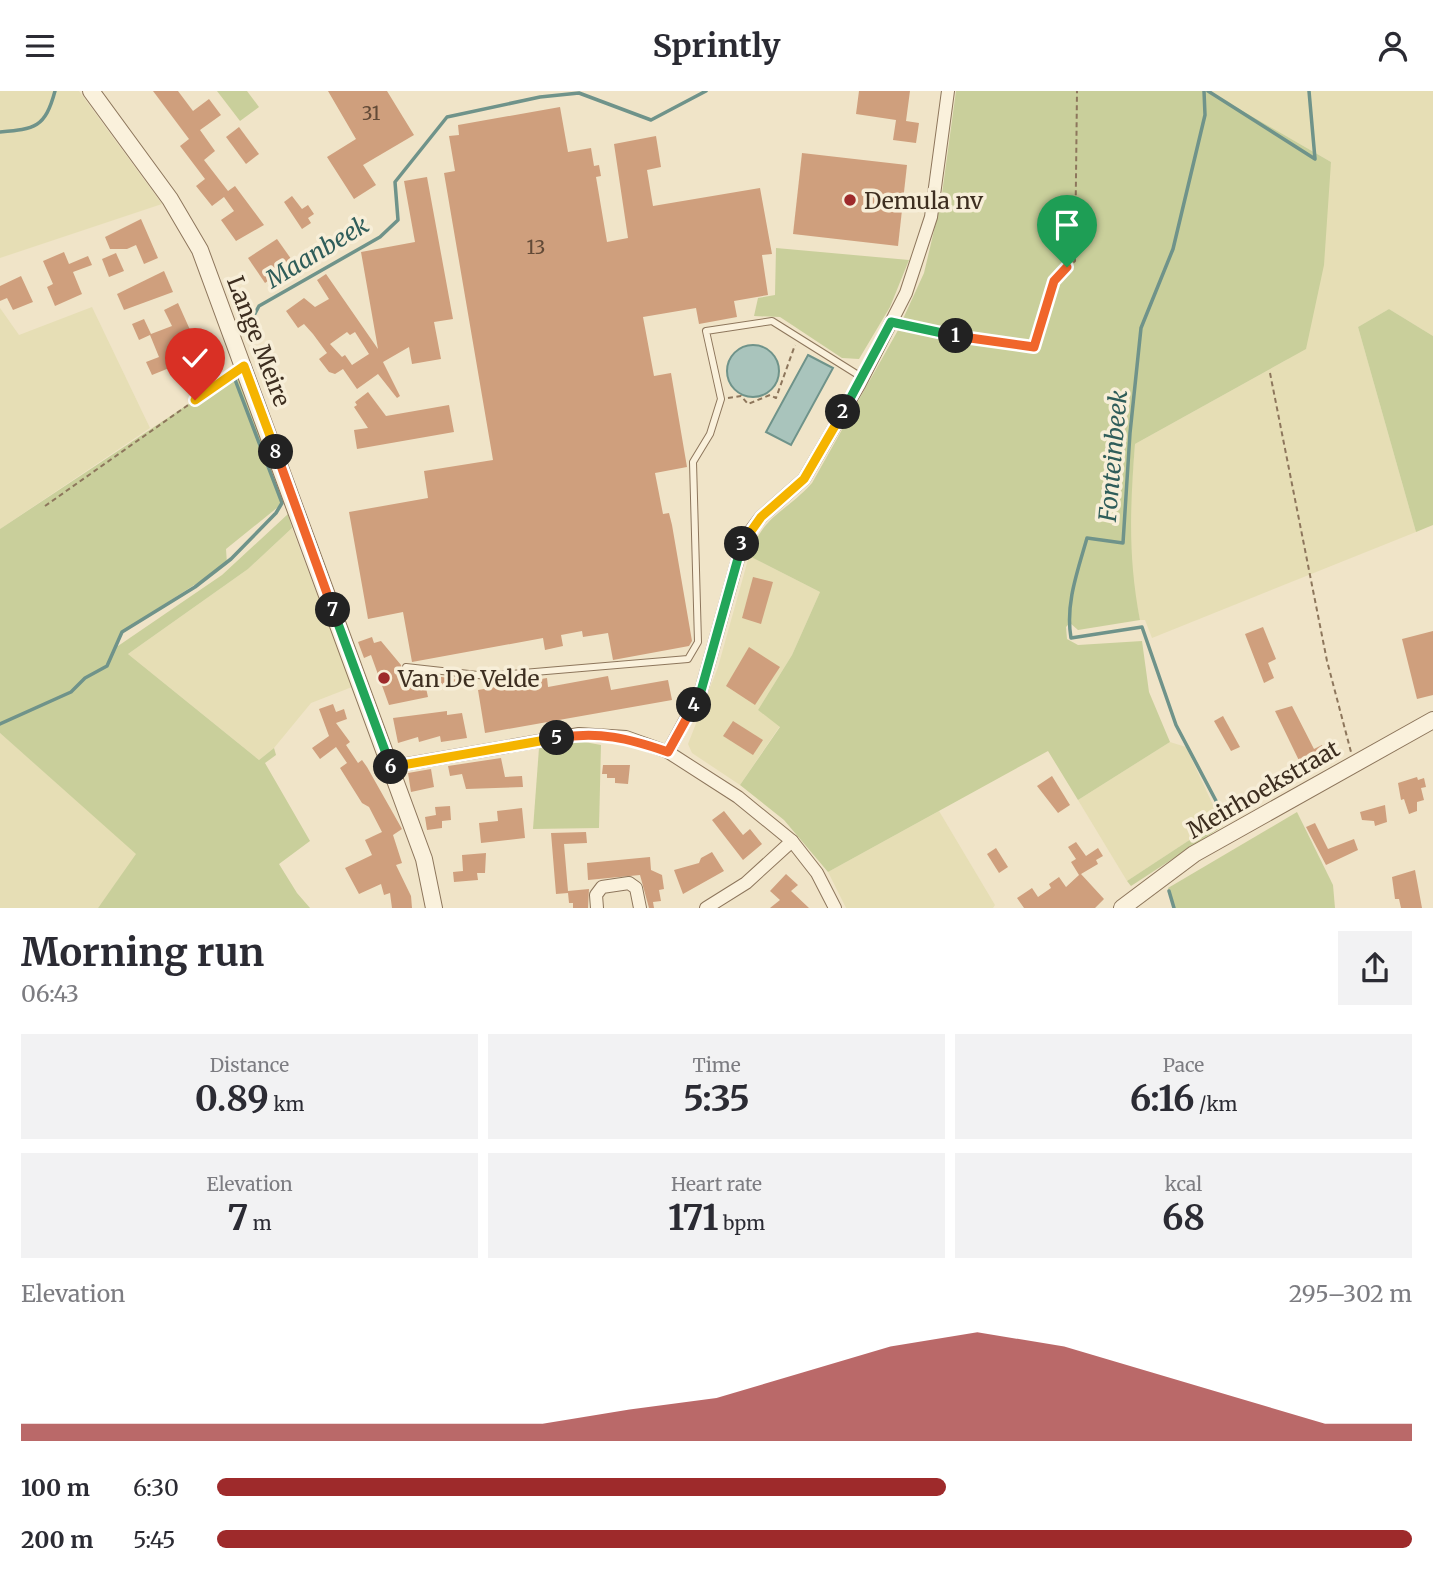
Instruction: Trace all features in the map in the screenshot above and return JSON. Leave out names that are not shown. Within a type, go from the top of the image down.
[{"type":"street","name":"Lange Meire","points":[[91,91],[170,199],[201,250],[424,859],[434,908]]},
{"type":"street","points":[[668,752],[701,691],[743,541],[761,517],[804,479],[863,378],[919,257],[931,217],[948,91]]},
{"type":"street","name":"Meirhoekstraat","points":[[1122,908],[1194,854],[1433,720]]},
{"type":"street","points":[[390,767],[579,734],[626,737],[668,752],[738,797],[792,841],[817,873],[835,908]]},
{"type":"street","points":[[706,908],[746,883],[792,841]]},
{"type":"street","points":[[597,908],[596,895],[602,887],[629,883],[636,888],[640,908]]},
{"type":"lane","points":[[406,667],[487,676],[688,659],[698,642],[693,462],[710,434],[720,399],[706,331],[772,321],[863,378]]},
{"type":"path","points":[[891,322],[998,344],[1034,347],[1054,281],[1075,261],[1077,91]]},
{"type":"path","points":[[720,399],[741,396],[748,404],[770,395],[776,398],[796,341]]},
{"type":"path","points":[[44,506],[244,366]]},
{"type":"path","points":[[1270,373],[1327,661],[1355,762]]},
{"type":"shaded area","points":[[0,91],[79,91],[162,204],[0,258]]},
{"type":"shaded area","points":[[1208,91],[1433,91],[1433,336],[1389,309],[1358,327],[1416,532],[1152,638],[1145,620],[1140,620],[1132,582],[1128,532],[1135,444],[1288,359],[1331,162]]},
{"type":"shaded area","points":[[92,307],[150,428],[0,529],[0,308],[19,335]]},
{"type":"shaded area","points":[[292,528],[352,687],[311,703],[274,748],[259,760],[128,654],[248,569]]},
{"type":"shaded area","points":[[749,556],[820,592],[792,655],[758,710],[780,726],[740,785],[692,753],[688,744],[718,667]]},
{"type":"shaded area","points":[[0,733],[137,854],[98,908],[0,908]]},
{"type":"shaded area","points":[[1170,742],[1186,747],[1220,820],[1127,881],[1078,800]]},
{"type":"shaded area","points":[[939,811],[995,905],[993,908],[846,908],[828,872]]},
{"type":"green space","points":[[217,91],[247,91],[259,107],[240,121]]},
{"type":"green space","points":[[956,91],[1208,91],[1331,162],[1324,265],[1306,349],[1135,444],[1131,532],[1133,575],[1140,620],[1078,630],[1070,623],[1066,627],[1067,639],[1078,645],[1142,641],[1149,692],[1170,742],[1078,800],[1048,751],[828,872],[784,820],[740,785],[780,727],[758,710],[792,655],[820,592],[749,556],[761,531],[812,483],[897,332],[924,273],[941,201]]},
{"type":"green space","points":[[776,248],[909,260],[890,307],[859,359],[842,358],[780,317],[754,316],[758,298],[775,295]]},
{"type":"green space","points":[[1389,309],[1433,336],[1433,525],[1416,532],[1358,327]]},
{"type":"green space","points":[[237,372],[283,503],[226,549],[227,564],[124,630],[118,638],[118,646],[222,575],[288,514],[292,528],[248,569],[128,654],[259,760],[274,748],[276,755],[265,763],[310,841],[279,864],[310,908],[98,908],[136,854],[0,733],[0,529]]},
{"type":"green space","points":[[579,741],[601,745],[599,828],[533,829],[539,748]]},
{"type":"green space","points":[[1297,812],[1333,885],[1335,908],[1174,908],[1168,888]]},
{"type":"green space","points":[[1220,820],[1223,826],[1131,886],[1127,881]]},
{"type":"water","points":[[753,345],[763,347],[771,353],[777,361],[777,381],[771,389],[763,395],[753,397],[743,395],[735,389],[729,381],[727,371],[729,361],[735,353],[743,347]]},
{"type":"water","points":[[808,355],[833,368],[791,445],[766,432]]},
{"type":"building","points":[[153,91],[178,91],[193,111],[209,99],[221,115],[200,130],[215,151],[204,160],[228,191],[235,186],[264,225],[236,241],[221,220],[234,211],[224,197],[212,206],[196,186],[205,179],[180,146],[189,139]]},
{"type":"building","points":[[328,91],[387,91],[414,135],[363,165],[376,185],[354,199],[327,157],[356,139]]},
{"type":"building","points":[[859,91],[910,91],[906,121],[919,123],[916,143],[893,140],[896,120],[856,114]]},
{"type":"building","points":[[560,107],[568,152],[591,148],[594,166],[599,165],[601,176],[596,177],[607,242],[628,238],[614,144],[656,136],[661,167],[647,170],[653,206],[760,188],[772,254],[762,255],[768,295],[734,301],[737,317],[699,324],[696,308],[643,317],[654,376],[671,373],[687,467],[655,473],[663,514],[669,513],[672,525],[692,641],[689,646],[613,660],[608,633],[583,637],[582,631],[561,635],[563,646],[545,650],[543,638],[412,662],[403,612],[368,619],[349,512],[428,498],[424,471],[493,460],[444,173],[455,171],[449,136],[459,135],[458,125]]},
{"type":"building","points":[[239,127],[259,154],[246,164],[226,137]]},
{"type":"building","name":"Demula nv","points":[[802,153],[907,165],[898,246],[793,234]]},
{"type":"building","points":[[427,177],[453,319],[434,322],[441,359],[412,364],[409,347],[383,362],[400,396],[397,398],[378,374],[357,389],[343,369],[335,374],[329,372],[319,359],[327,353],[304,324],[298,328],[286,311],[304,298],[315,307],[329,299],[317,280],[326,274],[378,349],[361,252],[415,242],[404,181]],"holes":[[[347,332],[350,335],[355,332],[369,354],[352,365],[345,355],[342,357],[330,344]]]},
{"type":"building","points":[[292,196],[302,209],[308,205],[314,214],[308,218],[311,223],[302,229],[284,202]]},
{"type":"building","points":[[141,219],[158,258],[144,264],[136,245],[127,249],[110,249],[105,237]]},
{"type":"building","points":[[277,239],[294,263],[265,283],[248,258]]},
{"type":"building","points":[[64,252],[69,264],[88,256],[92,265],[73,272],[82,294],[55,306],[47,287],[53,284],[43,261]]},
{"type":"building","points":[[116,253],[124,271],[109,277],[102,259]]},
{"type":"building","points":[[164,271],[173,292],[124,310],[117,294]]},
{"type":"building","points":[[21,276],[33,302],[13,310],[7,298],[0,301],[0,286]]},
{"type":"building","points":[[178,303],[195,341],[178,349],[184,362],[152,375],[146,362],[159,357],[150,335],[139,340],[132,324],[144,319],[151,334],[172,326],[164,310]]},
{"type":"building","points":[[202,358],[210,375],[187,385],[179,368]]},
{"type":"building","points":[[368,392],[386,416],[449,405],[454,432],[357,449],[354,430],[368,428],[354,407],[357,405],[355,402]]},
{"type":"building","points":[[753,577],[773,582],[761,624],[742,618]]},
{"type":"building","points":[[1263,627],[1276,659],[1268,663],[1274,678],[1264,683],[1245,634]]},
{"type":"building","points":[[1433,631],[1433,695],[1417,699],[1402,639]]},
{"type":"building","points":[[372,637],[374,643],[381,641],[401,665],[402,671],[415,682],[415,678],[442,677],[464,681],[426,688],[428,697],[389,705],[371,655],[364,658],[358,642]]},
{"type":"building","points":[[749,647],[780,667],[755,705],[726,686]]},
{"type":"building","points":[[608,676],[611,690],[668,680],[672,700],[485,733],[478,690],[547,678],[548,687]]},
{"type":"building","points":[[333,704],[336,712],[344,709],[347,719],[336,723],[350,742],[346,745],[358,763],[362,760],[367,767],[402,829],[393,835],[402,863],[396,865],[411,896],[412,908],[392,908],[390,893],[384,895],[381,884],[359,894],[345,868],[372,855],[365,840],[382,832],[369,807],[362,803],[340,768],[347,763],[336,747],[320,759],[312,748],[329,736],[319,709]]},
{"type":"building","points":[[1292,706],[1314,749],[1322,745],[1331,763],[1306,775],[1275,711]]},
{"type":"building","points":[[447,711],[447,715],[462,713],[467,738],[441,742],[440,736],[419,742],[418,737],[398,743],[393,718]]},
{"type":"building","points":[[1223,716],[1240,747],[1231,751],[1214,721]]},
{"type":"building","points":[[733,721],[763,740],[753,755],[723,736]]},
{"type":"building","points":[[501,758],[505,777],[522,776],[523,787],[466,789],[462,774],[450,776],[448,766]]},
{"type":"building","points":[[603,765],[630,765],[628,784],[615,783],[615,778],[607,778],[607,774],[602,774]]},
{"type":"building","points":[[431,769],[434,787],[411,792],[408,773]]},
{"type":"building","points":[[1052,776],[1070,805],[1058,813],[1037,786]]},
{"type":"building","points":[[1417,777],[1418,780],[1424,778],[1426,787],[1421,788],[1424,800],[1417,802],[1417,811],[1409,814],[1404,799],[1401,800],[1398,783]]},
{"type":"building","points":[[1385,805],[1387,822],[1375,826],[1374,821],[1362,820],[1360,812]]},
{"type":"building","points":[[450,806],[451,820],[442,821],[442,828],[427,830],[425,817],[436,815],[435,807]]},
{"type":"building","points":[[522,808],[525,838],[481,843],[479,823],[498,821],[497,811]]},
{"type":"building","points":[[724,811],[743,835],[750,829],[762,844],[743,860],[712,820]]},
{"type":"building","points":[[1315,823],[1328,849],[1354,839],[1358,850],[1326,865],[1306,827]]},
{"type":"building","points":[[586,832],[587,843],[564,844],[568,891],[589,889],[588,908],[573,908],[573,903],[569,903],[568,893],[556,894],[551,833]]},
{"type":"building","points":[[1076,842],[1086,856],[1098,848],[1103,856],[1096,860],[1098,864],[1081,874],[1104,899],[1095,908],[1024,908],[1017,898],[1032,888],[1038,897],[1051,888],[1049,884],[1059,877],[1066,887],[1079,875],[1071,862],[1076,859],[1068,847]]},
{"type":"building","points":[[996,848],[1008,867],[999,873],[987,854]]},
{"type":"building","points":[[712,852],[724,871],[683,894],[674,870],[699,863],[701,858]]},
{"type":"building","points":[[486,853],[485,873],[477,873],[478,880],[454,882],[453,872],[463,871],[462,855]]},
{"type":"building","points":[[650,857],[651,870],[662,875],[664,889],[659,890],[661,901],[653,902],[654,908],[649,908],[640,875],[588,880],[587,863]]},
{"type":"building","points":[[1415,870],[1422,908],[1401,908],[1399,899],[1395,899],[1392,877]]},
{"type":"building","points":[[786,874],[798,885],[791,891],[809,908],[770,908],[780,900],[770,891]]},
{"type":"waterway","points":[[0,132],[22,130],[37,124],[47,113],[55,91]]},
{"type":"waterway","name":"Maanbeek","points":[[246,330],[259,306],[380,237],[398,220],[395,182],[447,117],[540,97],[579,93],[651,120],[706,91]]},
{"type":"waterway","name":"Fonteinbeek","points":[[1204,91],[1205,115],[1173,249],[1141,328],[1130,433],[1123,543],[1087,538],[1073,587],[1070,625],[1071,638],[1142,627],[1176,725],[1224,816]]},
{"type":"waterway","name":"Fonteinbeek","points":[[1208,91],[1315,159],[1309,91]]},
{"type":"waterway","name":"Maanbeek","points":[[0,724],[71,692],[85,678],[107,666],[122,632],[195,587],[231,559],[276,513],[282,503],[234,377]]},
{"type":"waterway","name":"Fonteinbeek","points":[[1169,891],[1174,908]]},
{"type":"place","name":"Demula nv","points":[[850,200]]},
{"type":"place","name":"Van De Velde","points":[[384,678]]},
{"type":"route","points":[[195,400],[244,366],[390,767],[579,734],[626,737],[668,752],[701,691],[743,541],[761,517],[804,479],[859,385],[891,322],[998,344],[1034,347],[1054,281],[1067,267]]}]
